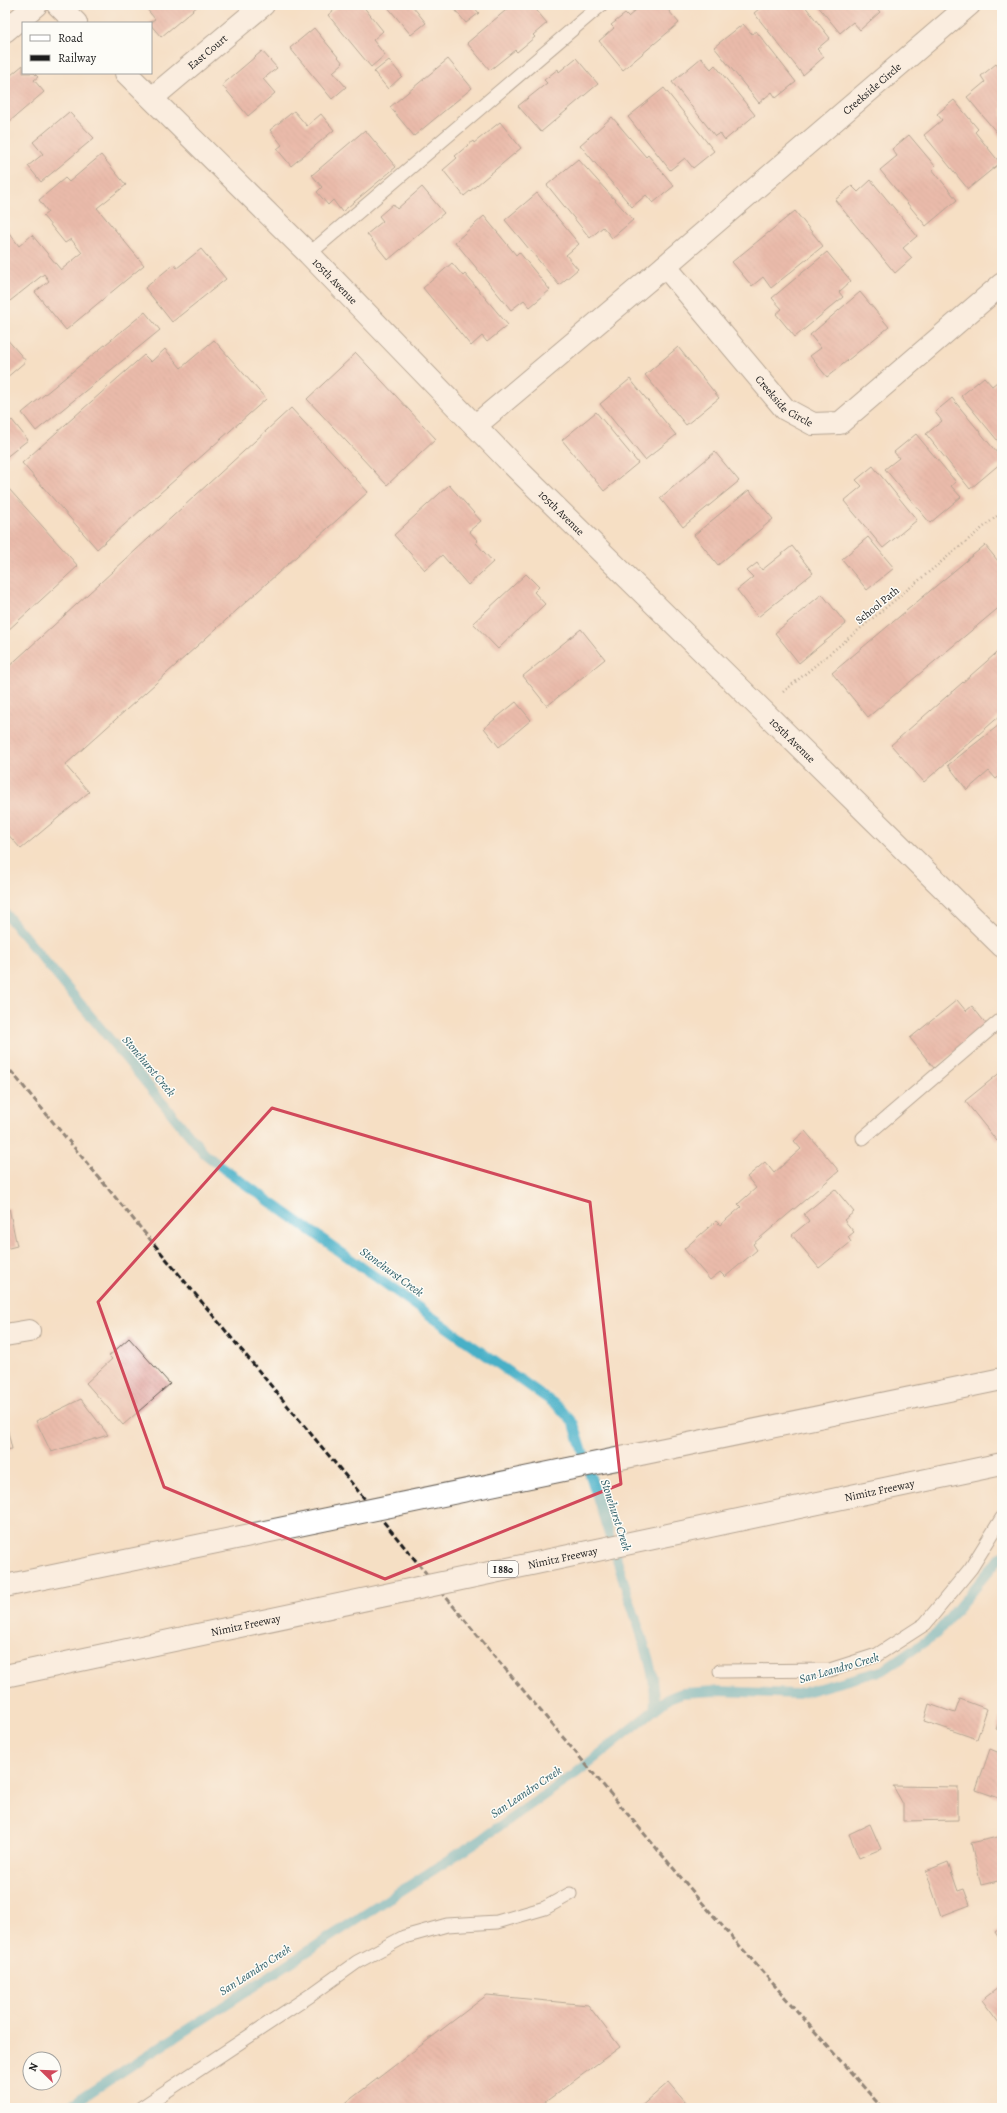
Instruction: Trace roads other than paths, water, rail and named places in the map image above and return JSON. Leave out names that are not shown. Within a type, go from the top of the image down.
[{"type":"main road","points":[[5,31],[36,5]]},
{"type":"main road","points":[[58,5],[75,22]]},
{"type":"main road","name":"East Court","points":[[152,98],[263,5]]},
{"type":"main road","name":"Creekside Circle","points":[[475,426],[665,266],[969,5]]},
{"type":"main road","name":"105th Avenue","points":[[127,74],[309,254],[475,426],[1002,946]]},
{"type":"main road","name":"Creekside Circle","points":[[665,266],[785,408],[813,424],[840,422],[1002,284]]},
{"type":"main road","points":[[5,1335],[29,1331]]},
{"type":"main road","points":[[5,1586],[1002,1379]]},
{"type":"main road","name":"Nimitz Freeway","points":[[5,1676],[1002,1464]]},
{"type":"lane","points":[[309,254],[601,5]]},
{"type":"lane","points":[[863,1138],[1002,1019]]},
{"type":"lane","points":[[720,1670],[830,1670],[877,1655],[925,1624],[971,1568],[1002,1518]]},
{"type":"lane","points":[[141,2108],[357,1962],[404,1937],[448,1925],[496,1922],[546,1908],[570,1894]]},
{"type":"waterway","name":"Stonehurst Creek","points":[[5,913],[205,1154],[228,1172],[559,1407],[574,1424],[647,1652],[655,1697],[654,1710]]},
{"type":"waterway","name":"San Leandro Creek","points":[[66,2108],[478,1841],[575,1774],[669,1698],[682,1693],[717,1691],[798,1694],[884,1670],[936,1634],[1002,1555]]},
{"type":"railway","points":[[5,1064],[507,1671],[711,1913],[882,2108]]}]
